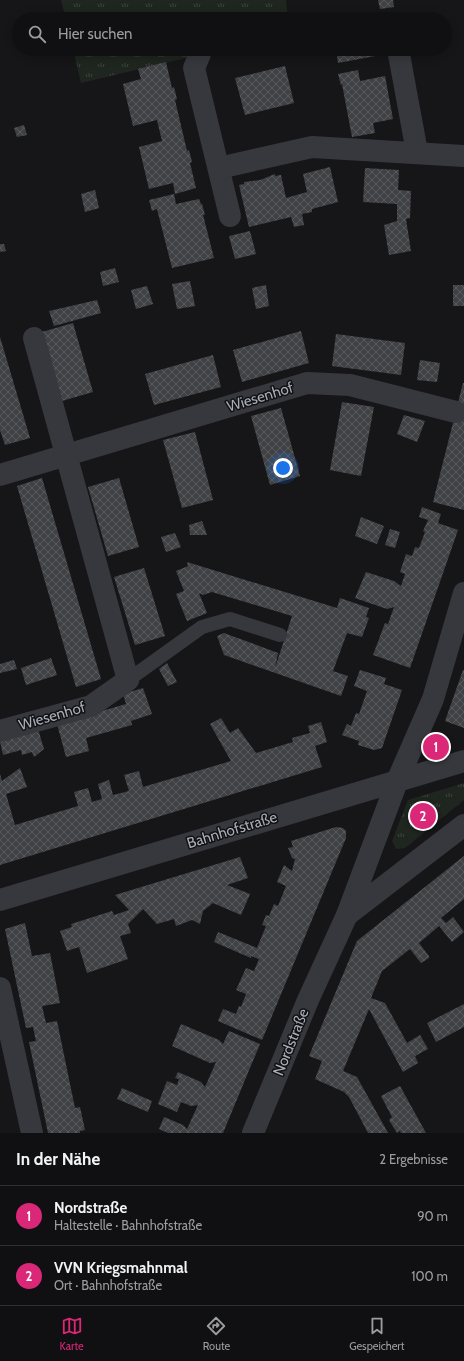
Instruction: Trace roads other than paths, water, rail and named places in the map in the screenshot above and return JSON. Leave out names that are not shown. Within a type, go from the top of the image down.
[{"type":"street","points":[[199,56],[194,68],[230,216]]},
{"type":"street","points":[[399,56],[417,152]]},
{"type":"street","points":[[219,168],[312,147],[417,152],[464,156]]},
{"type":"street","points":[[34,338],[128,680]]},
{"type":"street","name":"Wiesenhof","points":[[0,475],[307,383],[350,385],[456,412]]},
{"type":"street","name":"Nordstraße","points":[[254,1133],[308,1000],[347,914],[398,779],[433,699],[464,592]]},
{"type":"street","name":"Wiesenhof","points":[[0,731],[91,706],[128,680]]},
{"type":"street","name":"Bahnhofstraße","points":[[0,900],[398,779],[464,761]]},
{"type":"street","points":[[347,914],[464,825]]},
{"type":"street","points":[[0,988],[3,1016],[32,1133]]},
{"type":"lane","points":[[128,680],[202,627],[230,618],[280,635]]},
{"type":"place","name":"Nordstraße","points":[[436,747]]},
{"type":"place","name":"VVN Kriegsmahnmal","points":[[423,816]]}]
